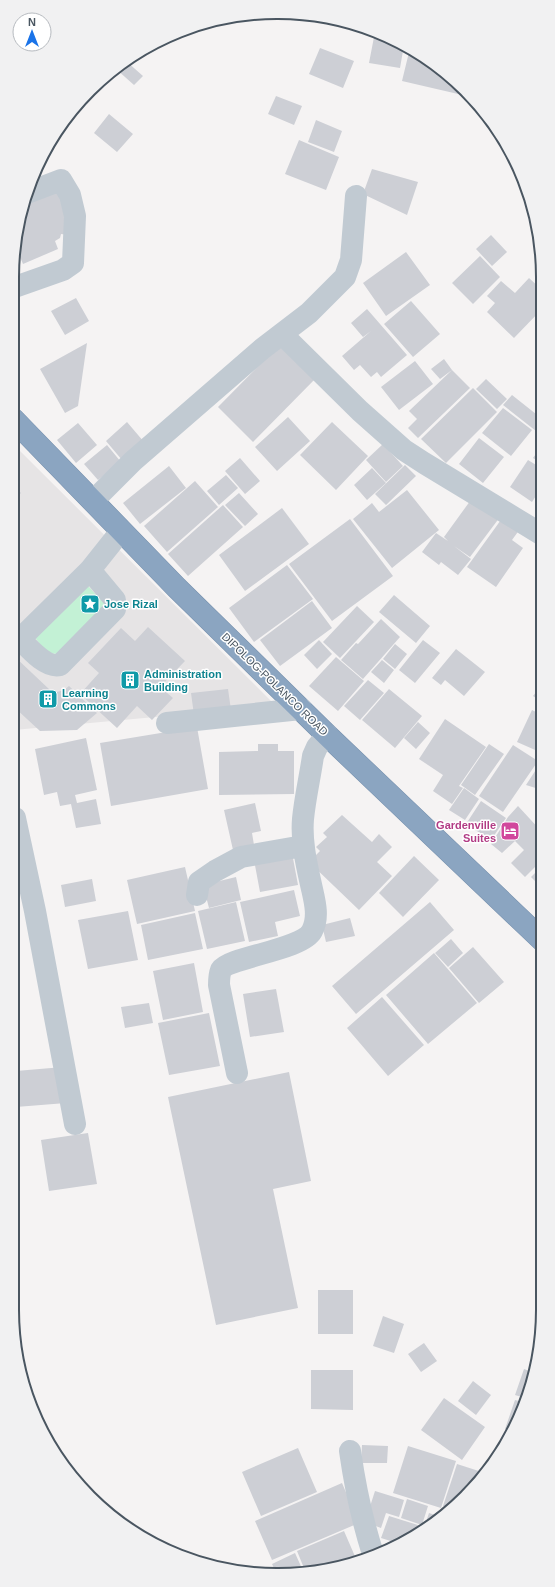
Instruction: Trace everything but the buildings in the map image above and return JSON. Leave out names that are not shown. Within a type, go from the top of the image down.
[{"type":"highway","name":"DIPOLOG-POLANCO ROAD","points":[[19,423],[121,531],[327,735],[536,934]]},
{"type":"street","points":[[19,286],[63,270],[73,263],[75,216],[70,196],[61,180],[35,190]]},
{"type":"street","points":[[93,501],[139,456],[262,349],[310,314],[345,277],[351,260],[356,196]]},
{"type":"street","points":[[281,336],[287,339],[360,411],[404,450],[424,464],[536,531]]},
{"type":"street","points":[[19,634],[90,570],[121,531]]},
{"type":"street","points":[[19,638],[46,663],[55,666],[60,665],[116,609],[116,600],[90,570]]},
{"type":"street","points":[[166,723],[301,709]]},
{"type":"street","points":[[237,1073],[219,985],[219,977],[222,969],[228,964],[267,953],[306,938],[312,931],[316,911],[304,846],[303,820],[313,756],[317,747],[327,735]]},
{"type":"street","points":[[19,840],[35,911],[75,1124]]},
{"type":"street","points":[[197,895],[199,882],[215,871],[241,857],[304,846]]},
{"type":"street","points":[[350,1451],[354,1478],[372,1550]]},
{"type":"shaded area","points":[[19,450],[276,706],[19,730]]},
{"type":"green space","points":[[87,585],[104,603],[106,608],[60,653],[51,653],[41,645],[33,635]]},
{"type":"place","name":"Jose Rizal","points":[[90,604]]},
{"type":"place","name":"Administration Building","points":[[130,680]]},
{"type":"place","name":"Learning Commons","points":[[48,699]]},
{"type":"place","name":"Gardenville Suites","points":[[510,831]]}]
